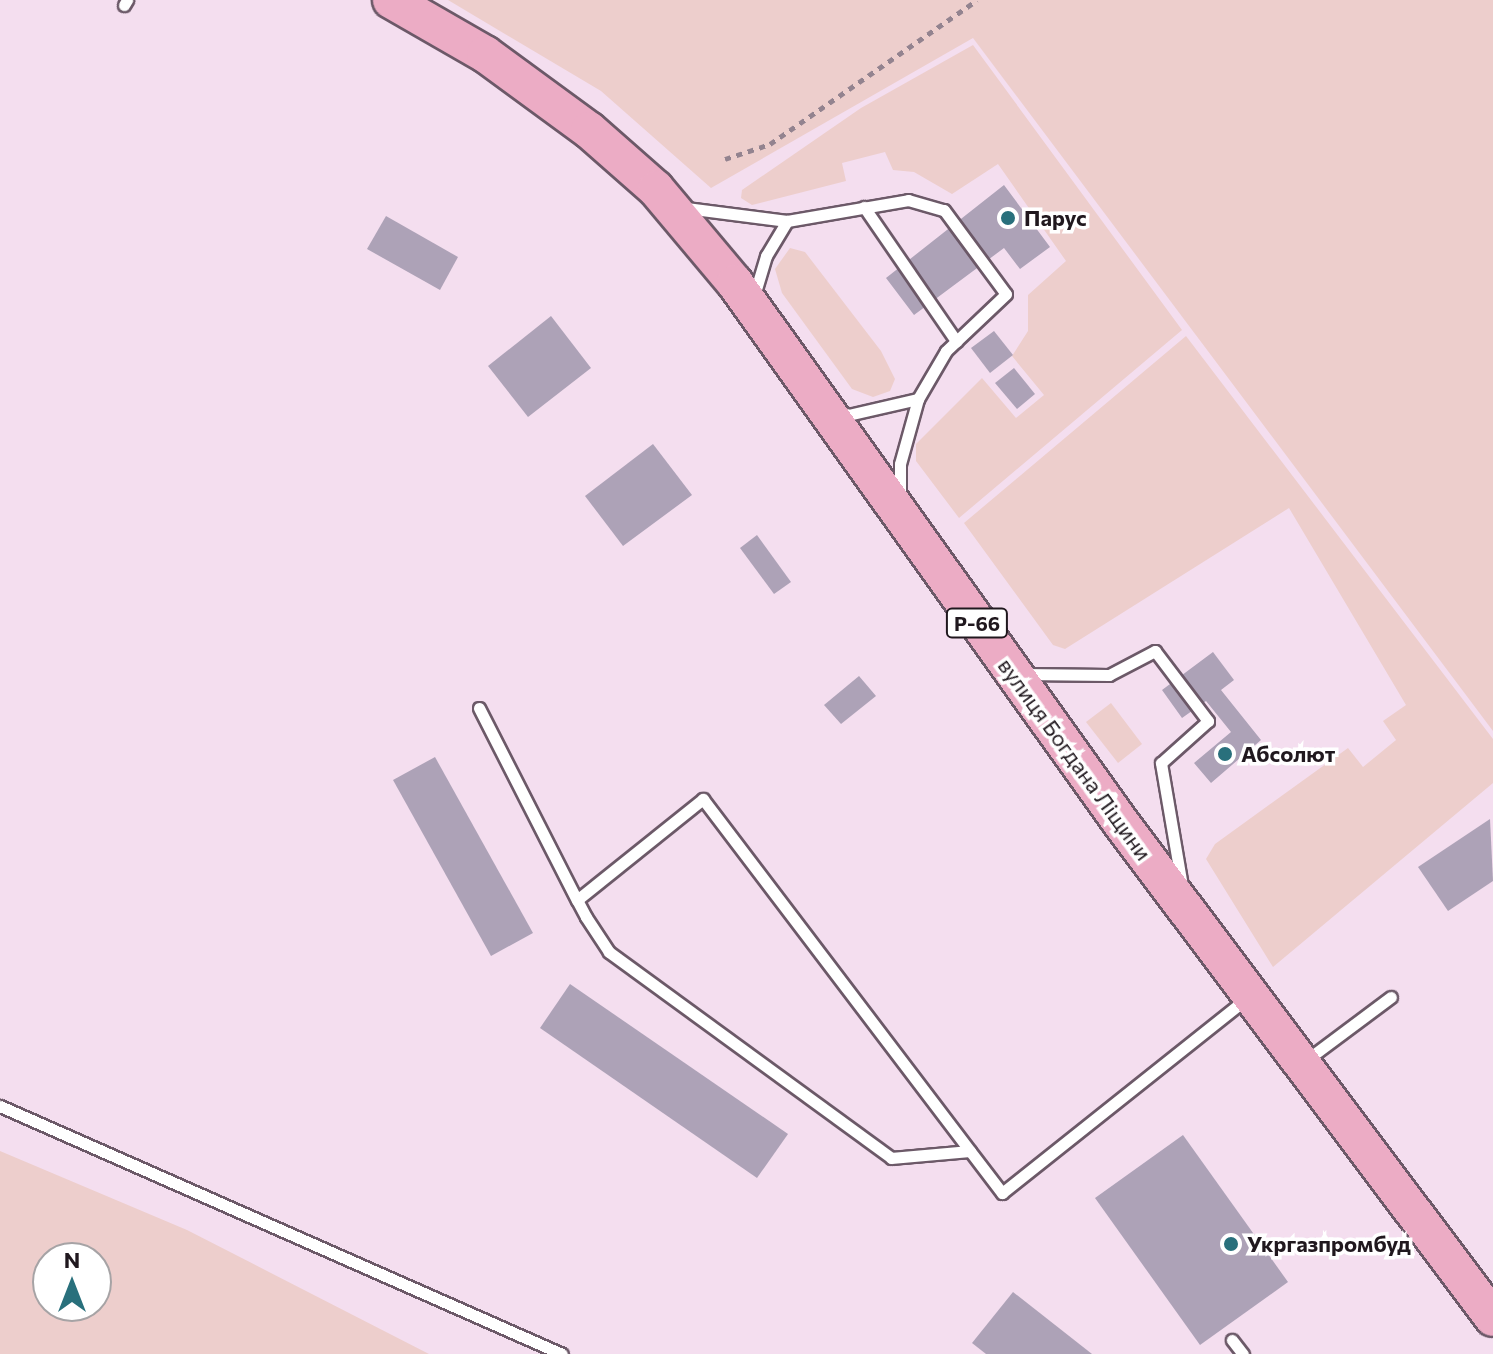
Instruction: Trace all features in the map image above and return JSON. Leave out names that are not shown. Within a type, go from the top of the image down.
[{"type":"main road","name":"вулиця Богдана Ліщини","points":[[391,0],[485,54],[589,130],[669,204],[753,309],[1186,910],[1493,1318]]},
{"type":"lane","points":[[669,204],[787,221],[908,200],[944,210],[1006,294],[956,341],[918,399],[900,464],[899,514]]},
{"type":"lane","points":[[864,207],[956,341]]},
{"type":"lane","points":[[753,309],[756,280],[787,221]]},
{"type":"lane","points":[[820,403],[848,415],[918,399]]},
{"type":"lane","points":[[1014,674],[1109,675],[1155,651],[1208,721],[1161,763],[1186,910]]},
{"type":"lane","points":[[479,708],[577,900],[609,952],[891,1158],[970,1151]]},
{"type":"lane","points":[[577,900],[703,799],[1002,1193],[1250,996]]},
{"type":"lane","points":[[1301,1064],[1391,997]]},
{"type":"lane","points":[[0,1106],[562,1354]]},
{"type":"lane","points":[[1232,1340],[1243,1354]]},
{"type":"path","points":[[725,159],[770,144],[977,0]]},
{"type":"shaded area","points":[[448,0],[1493,0],[1493,731],[973,38],[711,188],[601,91]]},
{"type":"shaded area","points":[[973,45],[1182,330],[959,518],[916,461],[916,444],[982,378],[1016,418],[1044,395],[1012,356],[1028,331],[1028,295],[1066,261],[998,164],[952,194],[914,172],[893,170],[885,152],[842,163],[846,181],[752,205],[741,198],[742,190],[861,108]]},
{"type":"shaded area","points":[[790,248],[805,252],[881,351],[895,379],[890,391],[873,397],[852,389],[782,293],[775,269]]},
{"type":"shaded area","points":[[1186,336],[1493,739],[1493,783],[1273,967],[1206,859],[1215,844],[1348,748],[1363,767],[1396,740],[1383,721],[1406,705],[1289,508],[1065,649],[1053,645],[964,523]]},
{"type":"shaded area","points":[[1111,703],[1142,744],[1118,763],[1086,722]]},
{"type":"shaded area","points":[[0,1151],[187,1230],[429,1354],[0,1354]]},
{"type":"building","points":[[1004,185],[1050,247],[1020,269],[1004,248],[914,315],[886,278]]},
{"type":"building","points":[[386,216],[458,257],[440,290],[367,249]]},
{"type":"building","points":[[551,316],[591,368],[528,417],[488,366]]},
{"type":"building","points":[[994,331],[1013,355],[990,373],[971,348]]},
{"type":"building","points":[[1014,368],[1035,394],[1017,409],[995,383]]},
{"type":"building","points":[[653,444],[692,495],[623,546],[585,496]]},
{"type":"building","points":[[757,535],[791,582],[774,594],[740,548]]},
{"type":"building","points":[[1213,652],[1234,680],[1221,690],[1261,740],[1211,783],[1194,763],[1231,732],[1206,701],[1182,718],[1162,690]]},
{"type":"building","points":[[859,676],[876,696],[841,724],[824,705]]},
{"type":"building","points":[[435,757],[533,933],[491,956],[393,780]]},
{"type":"building","points":[[1490,819],[1493,881],[1448,911],[1418,867]]},
{"type":"building","points":[[570,984],[788,1134],[757,1178],[540,1028]]},
{"type":"building","points":[[1183,1135],[1288,1282],[1200,1345],[1095,1198]]},
{"type":"building","points":[[1013,1292],[1092,1354],[986,1354],[972,1343]]},
{"type":"place","name":"Парус","points":[[1008,218]]},
{"type":"place","name":"Абсолют","points":[[1225,754]]},
{"type":"place","name":"Укргазпромбуд","points":[[1231,1244]]}]
